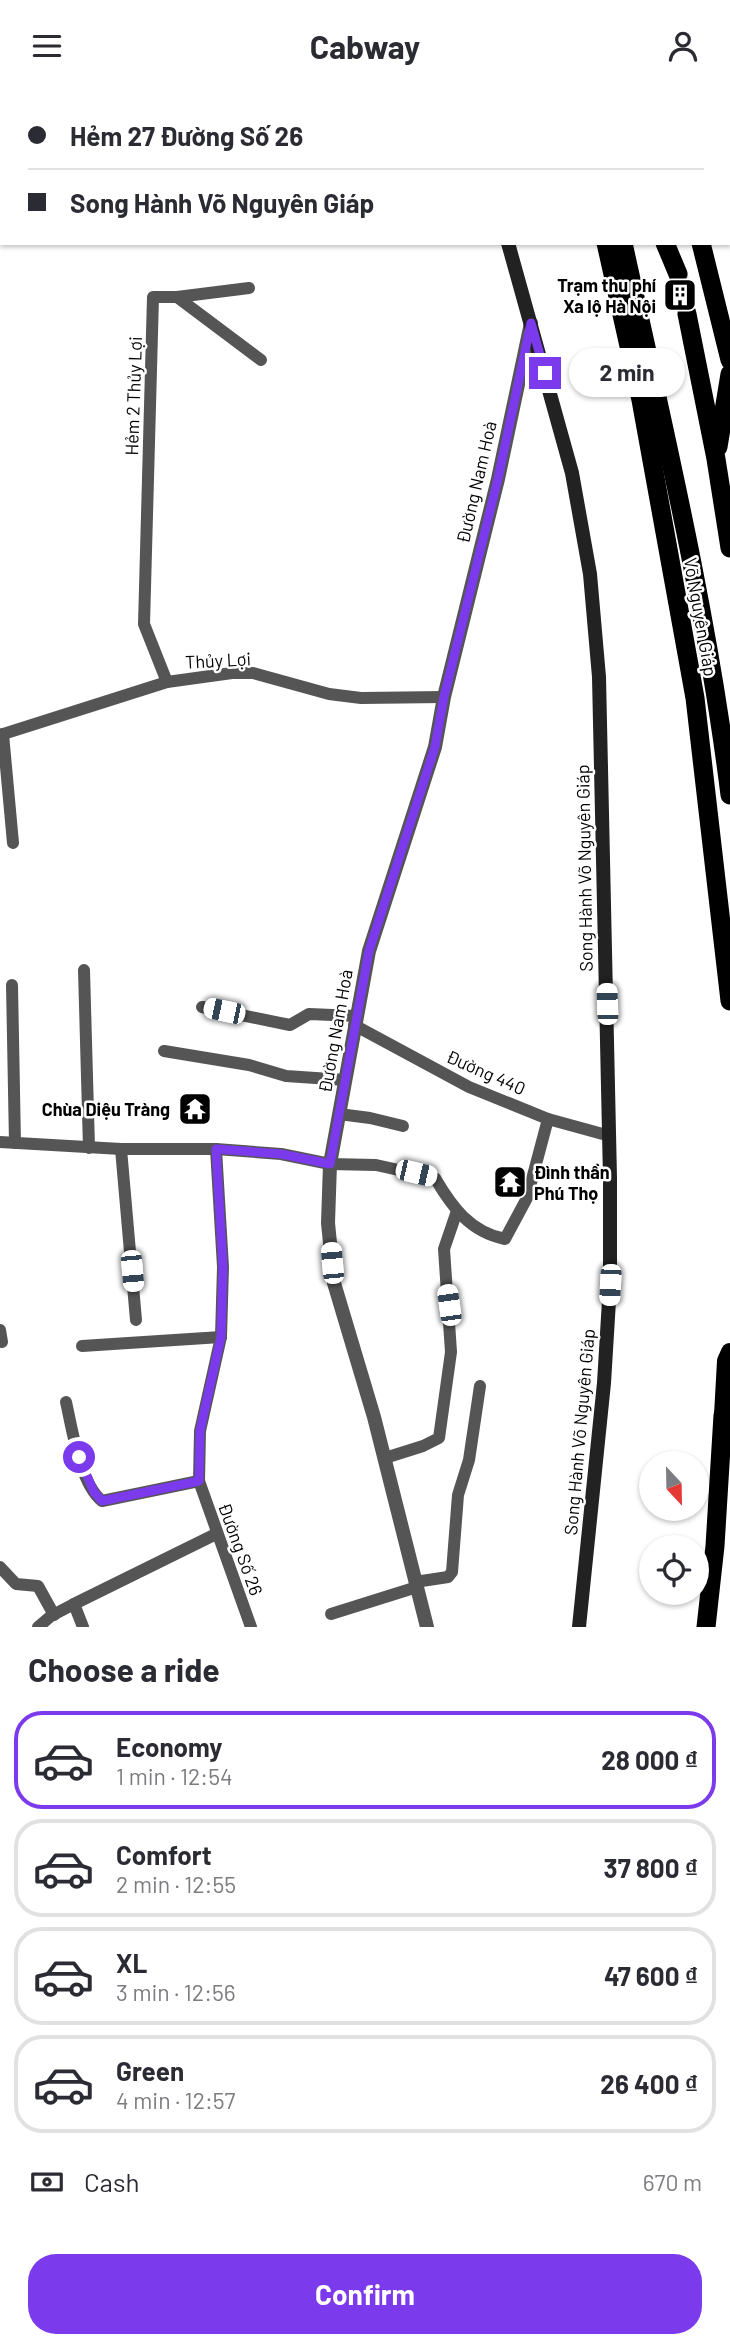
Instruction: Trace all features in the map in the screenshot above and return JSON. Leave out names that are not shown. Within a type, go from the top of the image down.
[{"type":"highway","name":"Võ Nguyên Giáp","points":[[606,245],[641,400],[695,698],[730,1002]]},
{"type":"highway","name":"Võ Nguyên Giáp","points":[[624,245],[694,575],[722,732],[730,795]]},
{"type":"highway","points":[[666,245],[678,274]]},
{"type":"highway","points":[[701,245],[730,360]]},
{"type":"highway","points":[[687,314],[716,459],[730,548]]},
{"type":"highway","points":[[716,459],[730,374]]},
{"type":"highway","points":[[706,1627],[727,1422]]},
{"type":"main road","name":"Song Hành Võ Nguyên Giáp","points":[[509,245],[572,473],[596,625],[599,677],[611,1231],[607,1346],[579,1627]]},
{"type":"main road","points":[[727,1422],[726,1361],[730,1352]]},
{"type":"street","points":[[177,297],[249,288]]},
{"type":"street","name":"Hẻm 2 Thủy Lợi","points":[[167,682],[144,624],[153,297],[177,297]]},
{"type":"street","points":[[177,297],[261,360]]},
{"type":"street","name":"Đường Nam Hoà","points":[[427,1627],[384,1458],[334,1283],[328,1223],[330,1164],[369,951],[435,747],[444,697],[498,479],[531,323]]},
{"type":"street","name":"Thủy Lợi","points":[[1,734],[167,682],[232,673],[253,673],[329,694],[360,698],[444,697]]},
{"type":"street","points":[[1,734],[13,843]]},
{"type":"street","points":[[84,970],[89,1148]]},
{"type":"street","points":[[12,985],[15,1143]]},
{"type":"street","points":[[202,1007],[289,1025],[309,1014],[355,1021]]},
{"type":"street","name":"Đường 440","points":[[355,1021],[469,1087],[548,1119],[610,1136]]},
{"type":"street","points":[[164,1051],[250,1065],[286,1076],[345,1080]]},
{"type":"street","points":[[339,1114],[403,1126]]},
{"type":"street","points":[[0,1142],[89,1148],[216,1149],[281,1154],[330,1164],[376,1165],[435,1178],[457,1212],[495,1237],[505,1239],[527,1198],[548,1119]]},
{"type":"street","points":[[121,1149],[136,1319]]},
{"type":"street","name":"Đường Số 26","points":[[216,1149],[223,1267],[221,1337],[200,1431],[199,1481],[251,1627]]},
{"type":"street","points":[[384,1458],[439,1438],[451,1352],[444,1249],[457,1212]]},
{"type":"street","points":[[82,1346],[221,1337]]},
{"type":"street","points":[[331,1614],[416,1584],[448,1577],[452,1572],[458,1495],[469,1460],[480,1386]]},
{"type":"street","points":[[66,1402],[87,1479],[102,1501],[199,1481]]},
{"type":"street","points":[[38,1627],[74,1604],[216,1534]]},
{"type":"street","points":[[0,1567],[16,1584],[38,1586],[54,1615]]},
{"type":"street","points":[[74,1604],[83,1627]]},
{"type":"tunnel","points":[[678,274],[687,314]]},
{"type":"place","name":"Trạm thu phí Xa lộ Hà Nội","points":[[680,295]]},
{"type":"place","name":"Chùa Diệu Tràng","points":[[195,1109]]},
{"type":"place","name":"Đình thần Phú Thọ","points":[[510,1182]]},
{"type":"route","points":[[79,1457],[87,1479],[98,1499],[102,1501],[199,1481],[200,1431],[221,1337],[223,1267],[216,1149],[281,1154],[330,1164],[369,951],[435,747],[444,697],[498,479],[531,323],[545,373]]}]
